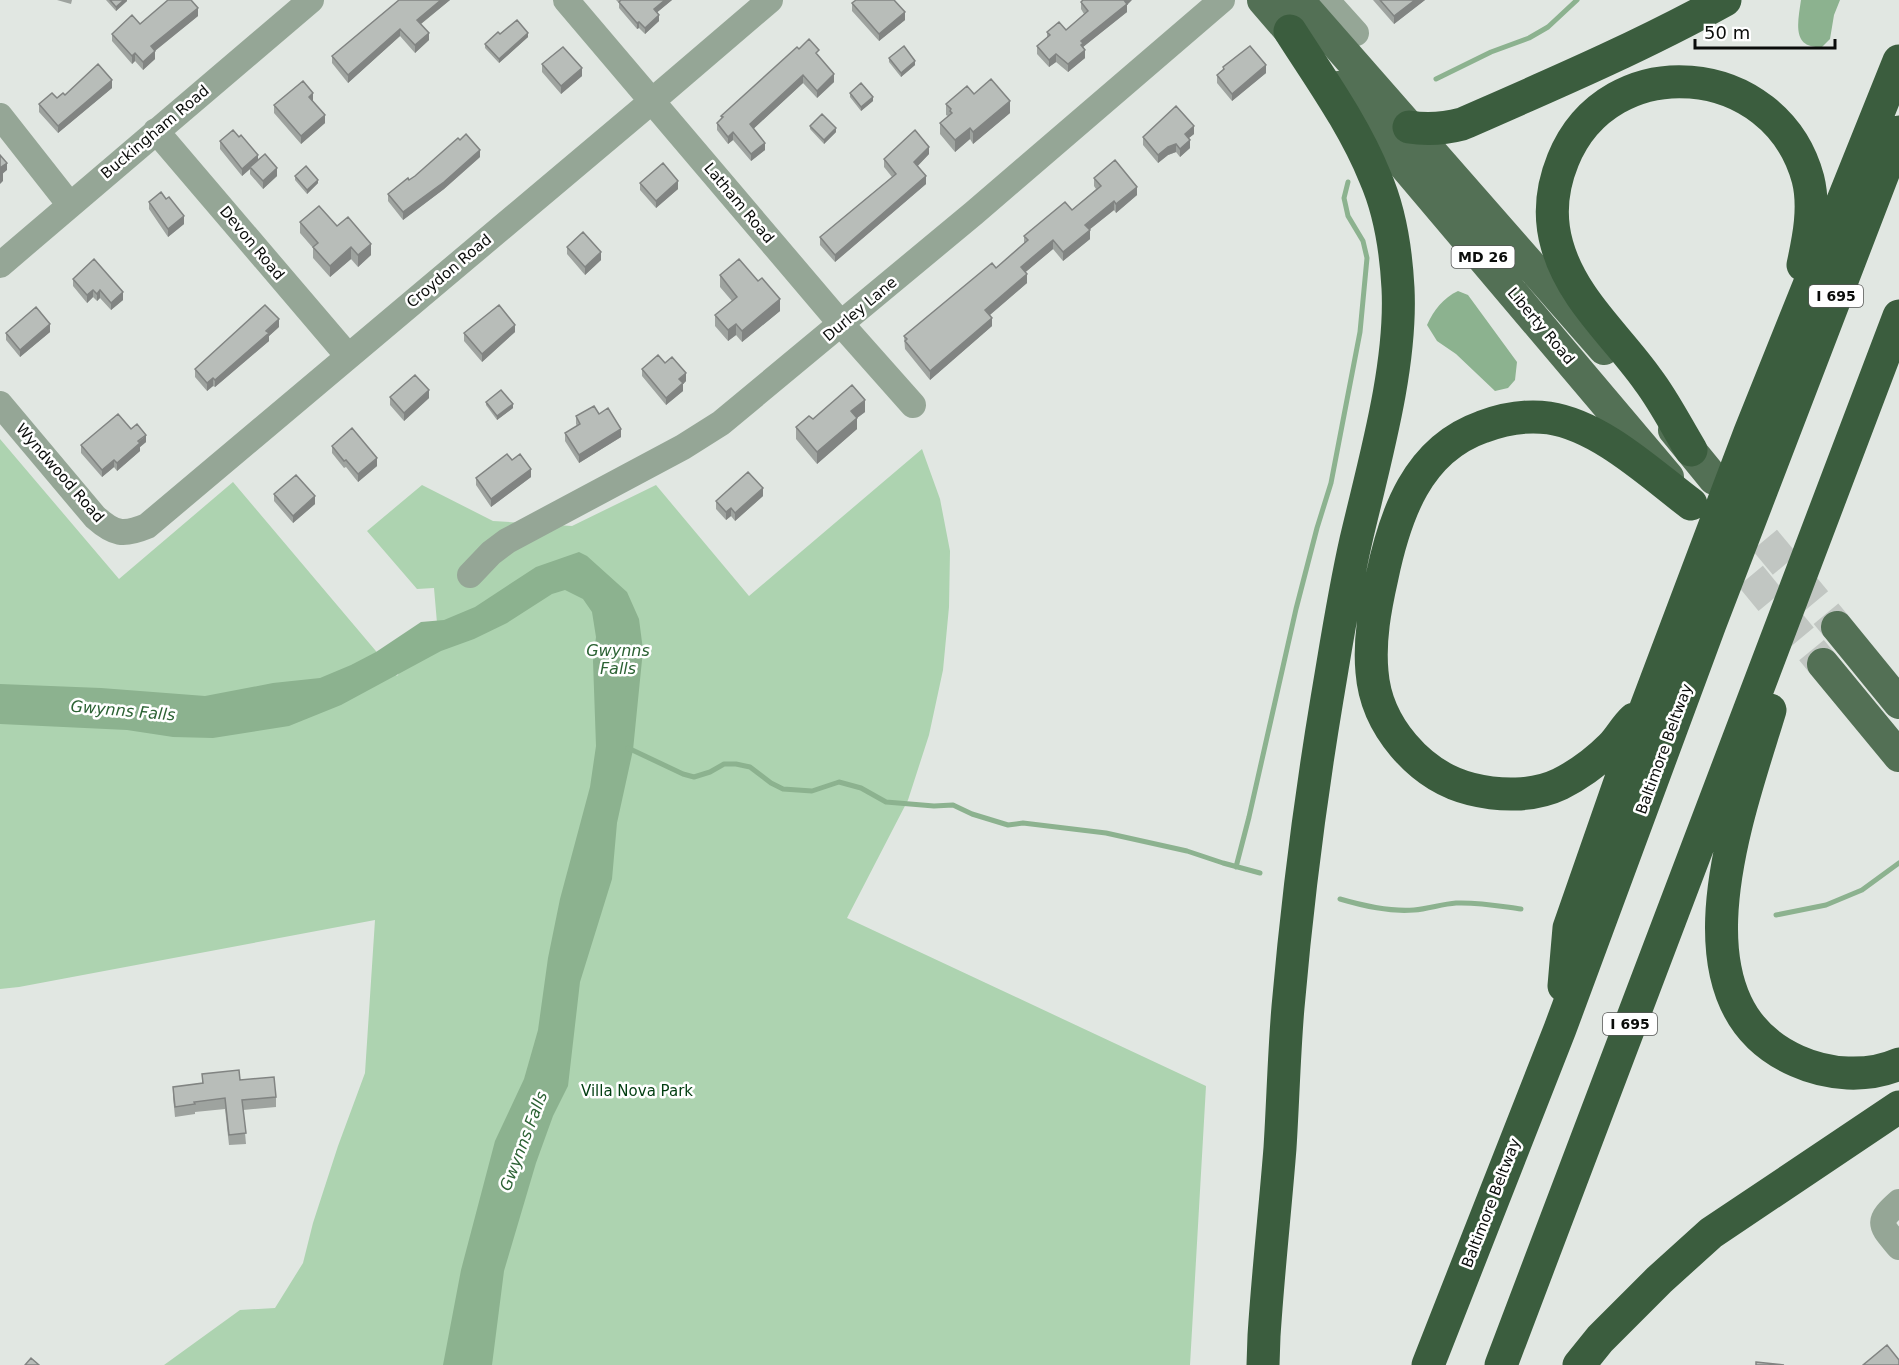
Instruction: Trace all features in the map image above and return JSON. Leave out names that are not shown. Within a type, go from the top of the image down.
[{"type":"highway","points":[[1409,127],[1444,129],[1462,124],[1669,31],[1725,0]]},
{"type":"highway","points":[[1263,1365],[1280,1151],[1288,1010],[1305,846],[1342,609],[1386,404],[1398,314],[1398,287],[1393,248],[1387,213],[1375,176],[1342,112],[1290,31]]},
{"type":"highway","points":[[1560,1029],[1569,928],[1645,710],[1750,432],[1899,61]]},
{"type":"highway","points":[[1691,450],[1649,380],[1593,314],[1569,276],[1557,245],[1552,206],[1558,173],[1572,141],[1596,114],[1631,92],[1669,81],[1690,81],[1730,90],[1766,112],[1780,126],[1801,160],[1808,181],[1810,199],[1808,240],[1784,346]]},
{"type":"highway","name":"Baltimore Beltway","points":[[1428,1365],[1560,1029],[1710,624],[1899,132]]},
{"type":"highway","points":[[1899,316],[1822,520],[1766,691],[1727,859],[1722,950],[1730,992],[1738,1009],[1764,1040],[1781,1053],[1805,1065],[1832,1072],[1874,1071],[1899,1064]]},
{"type":"highway","points":[[1645,710],[1596,760],[1558,785],[1514,794],[1487,793],[1448,780],[1429,770],[1411,755],[1395,734],[1380,703],[1372,672],[1374,620],[1388,550],[1403,504],[1413,483],[1438,452],[1473,430],[1510,419],[1549,418],[1594,434],[1696,510]]},
{"type":"highway","name":"I 695","points":[[1501,1365],[1766,691]]},
{"type":"highway","points":[[1579,1365],[1600,1339],[1659,1280],[1711,1233],[1899,1107]]},
{"type":"main road","name":"Liberty Road","points":[[1263,0],[1696,510]]},
{"type":"main road","name":"Liberty Road","points":[[1298,0],[1342,34],[1409,127],[1714,479]]},
{"type":"main road","points":[[1837,627],[1899,703]]},
{"type":"main road","points":[[1823,664],[1899,756]]},
{"type":"street","name":"Buckingham Road","points":[[0,265],[310,0]]},
{"type":"street","name":"Latham Road","points":[[566,0],[842,325],[913,405]]},
{"type":"street","name":"Croydon Road","points":[[125,534],[147,526],[158,518],[770,0]]},
{"type":"street","name":"Durley Lane","points":[[470,575],[491,553],[507,541],[683,447],[721,423],[842,325],[1222,0]]},
{"type":"street","points":[[1328,2],[1342,34]]},
{"type":"street","points":[[0,116],[70,205]]},
{"type":"street","name":"Devon Road","points":[[156,131],[348,356]]},
{"type":"street","name":"Wyndwood Road","points":[[0,404],[95,517],[105,526],[125,534]]},
{"type":"street","points":[[1899,1202],[1887,1213],[1883,1227],[1899,1247]]},
{"type":"green space","name":"Villa Nova Park","points":[[0,439],[119,579],[233,482],[397,676],[437,623],[434,588],[417,589],[367,531],[422,485],[493,521],[572,526],[656,485],[749,596],[922,449],[940,499],[950,551],[949,607],[943,670],[929,735],[908,800],[847,918],[1206,1086],[1190,1365],[164,1365],[240,1310],[275,1308],[303,1263],[313,1223],[338,1146],[365,1073],[375,920],[0,989]]},
{"type":"water","points":[[1801,0],[1840,0],[1834,15],[1830,39],[1822,47],[1805,44],[1801,39],[1798,25]]},
{"type":"water","points":[[1458,291],[1468,295],[1517,362],[1515,380],[1508,388],[1495,391],[1456,354],[1437,341],[1427,325],[1440,305]]},
{"type":"water","name":"Gwynns Falls","points":[[579,552],[587,556],[627,592],[639,619],[643,650],[633,750],[617,823],[612,879],[580,982],[568,1086],[553,1116],[536,1163],[504,1271],[492,1365],[443,1365],[461,1270],[495,1141],[524,1079],[538,1030],[548,958],[560,899],[590,787],[596,746],[593,661],[596,637],[592,612],[583,599],[565,590],[552,594],[507,623],[474,639],[441,651],[341,705],[289,726],[213,738],[173,737],[127,730],[0,724],[0,684],[101,688],[205,696],[273,683],[320,678],[376,652],[421,622],[444,620],[475,607],[536,567]]},
{"type":"building","points":[[110,0],[124,0],[116,7]]},
{"type":"building","points":[[168,0],[191,0],[198,8],[151,46],[155,51],[143,62],[135,53],[132,56],[112,34],[132,15],[140,24]]},
{"type":"building","points":[[399,0],[441,0],[417,20],[429,33],[415,45],[400,29],[348,75],[332,56]]},
{"type":"building","points":[[621,0],[665,0],[654,9],[659,15],[645,28],[639,22],[637,23],[619,2]]},
{"type":"building","points":[[856,0],[894,0],[905,12],[879,34],[852,3]]},
{"type":"building","points":[[1083,0],[1124,0],[1127,4],[1081,41],[1085,50],[1068,64],[1056,54],[1049,60],[1037,46],[1050,35],[1047,32],[1059,22],[1066,30],[1088,11],[1081,2]]},
{"type":"building","points":[[1380,0],[1415,0],[1394,16]]},
{"type":"building","points":[[517,20],[528,33],[499,59],[485,44]]},
{"type":"building","points":[[809,39],[819,50],[816,53],[834,74],[817,91],[803,75],[750,124],[765,143],[751,154],[733,132],[728,137],[717,123],[723,117],[721,116],[797,47],[799,49]]},
{"type":"building","points":[[904,46],[915,61],[901,73],[889,58]]},
{"type":"building","points":[[1250,46],[1266,65],[1232,94],[1217,75],[1224,69],[1223,67]]},
{"type":"building","points":[[563,47],[582,68],[561,86],[542,64]]},
{"type":"building","points":[[98,64],[112,80],[58,126],[39,104],[52,93],[57,98],[63,93],[65,95]]},
{"type":"building","points":[[991,79],[1010,101],[973,132],[970,128],[955,140],[940,123],[952,113],[946,104],[967,86],[974,94]]},
{"type":"building","points":[[303,81],[313,93],[309,97],[325,115],[301,136],[274,105]]},
{"type":"building","points":[[861,83],[873,97],[861,107],[850,93]]},
{"type":"building","points":[[1176,106],[1194,126],[1185,134],[1190,140],[1180,149],[1176,144],[1158,155],[1143,137]]},
{"type":"building","points":[[822,114],[836,128],[824,140],[810,126]]},
{"type":"building","points":[[233,130],[239,137],[241,135],[258,155],[242,169],[220,141]]},
{"type":"building","points":[[915,130],[929,147],[914,162],[926,176],[835,255],[820,237],[896,174],[884,159]]},
{"type":"building","points":[[466,134],[480,150],[444,182],[403,212],[388,194],[408,178],[409,180],[415,176],[458,138],[460,140]]},
{"type":"building","points":[[265,154],[277,168],[263,181],[250,167]]},
{"type":"building","points":[[0,155],[7,163],[0,168]]},
{"type":"building","points":[[1115,160],[1137,187],[1116,204],[1114,201],[1085,225],[1090,230],[1063,252],[1053,240],[1021,267],[1027,274],[985,310],[992,318],[930,371],[905,341],[907,339],[904,336],[992,263],[996,268],[1028,240],[1024,236],[1065,202],[1072,210],[1101,186],[1094,178]]},
{"type":"building","points":[[663,163],[678,181],[656,201],[640,183]]},
{"type":"building","points":[[306,166],[318,180],[307,190],[295,176]]},
{"type":"building","points":[[161,192],[166,199],[169,197],[184,216],[168,229],[149,202]]},
{"type":"building","points":[[319,206],[337,226],[348,217],[371,244],[358,255],[351,247],[330,266],[313,247],[318,243],[300,222]]},
{"type":"building","points":[[583,232],[601,252],[585,267],[567,247]]},
{"type":"building","points":[[94,259],[123,292],[111,303],[100,290],[97,294],[93,290],[87,295],[73,279]]},
{"type":"building","points":[[739,259],[758,281],[762,278],[780,299],[742,331],[736,324],[728,330],[715,315],[737,297],[720,275]]},
{"type":"building","points":[[265,305],[279,319],[266,331],[269,333],[215,380],[213,378],[207,383],[195,369]]},
{"type":"building","points":[[499,305],[515,325],[482,354],[464,333]]},
{"type":"building","points":[[36,307],[50,324],[20,350],[6,333]]},
{"type":"building","points":[[658,355],[665,363],[672,357],[686,373],[679,379],[683,383],[666,398],[642,369]]},
{"type":"building","points":[[415,375],[429,390],[404,413],[390,397]]},
{"type":"building","points":[[852,385],[865,400],[851,411],[857,418],[817,452],[796,427],[809,416],[813,419]]},
{"type":"building","points":[[501,390],[513,404],[497,416],[486,402]]},
{"type":"building","points":[[594,406],[599,414],[608,408],[621,429],[579,455],[565,433],[580,424],[576,416]]},
{"type":"building","points":[[118,414],[131,429],[137,424],[146,435],[117,463],[114,460],[102,470],[81,445]]},
{"type":"building","points":[[352,428],[377,458],[358,474],[332,446]]},
{"type":"building","points":[[507,454],[512,460],[520,454],[531,469],[491,499],[476,478]]},
{"type":"building","points":[[748,472],[763,488],[735,513],[731,508],[726,512],[716,501]]},
{"type":"building","points":[[296,475],[315,496],[293,516],[274,494]]},
{"type":"building","points":[[239,1070],[240,1080],[274,1077],[276,1097],[242,1100],[246,1133],[229,1135],[225,1098],[175,1107],[173,1087],[203,1083],[202,1074]]},
{"type":"building","points":[[1887,1345],[1899,1360],[1899,1365],[1863,1365]]},
{"type":"building","points":[[31,1358],[39,1365],[25,1365]]},
{"type":"building","points":[[1756,1362],[1784,1365],[1756,1365]]},
{"type":"waterway","points":[[1436,79],[1491,52],[1529,38],[1548,27],[1577,0]]},
{"type":"waterway","points":[[1236,867],[1296,609],[1331,483],[1360,332],[1367,258],[1363,241],[1348,216],[1344,198],[1348,182]]},
{"type":"waterway","points":[[628,748],[694,777],[724,764],[736,764],[750,767],[783,789],[812,791],[839,782],[861,788],[886,802],[934,806],[953,805],[972,814],[1008,825],[1023,823],[1106,833],[1187,851],[1260,873]]},
{"type":"waterway","points":[[1776,915],[1826,905],[1862,890],[1899,863]]},
{"type":"waterway","points":[[1340,899],[1395,910],[1464,903],[1521,909]]},
{"type":"tunnel","points":[[1734,503],[1837,627]]},
{"type":"tunnel","points":[[1720,539],[1823,664]]}]
